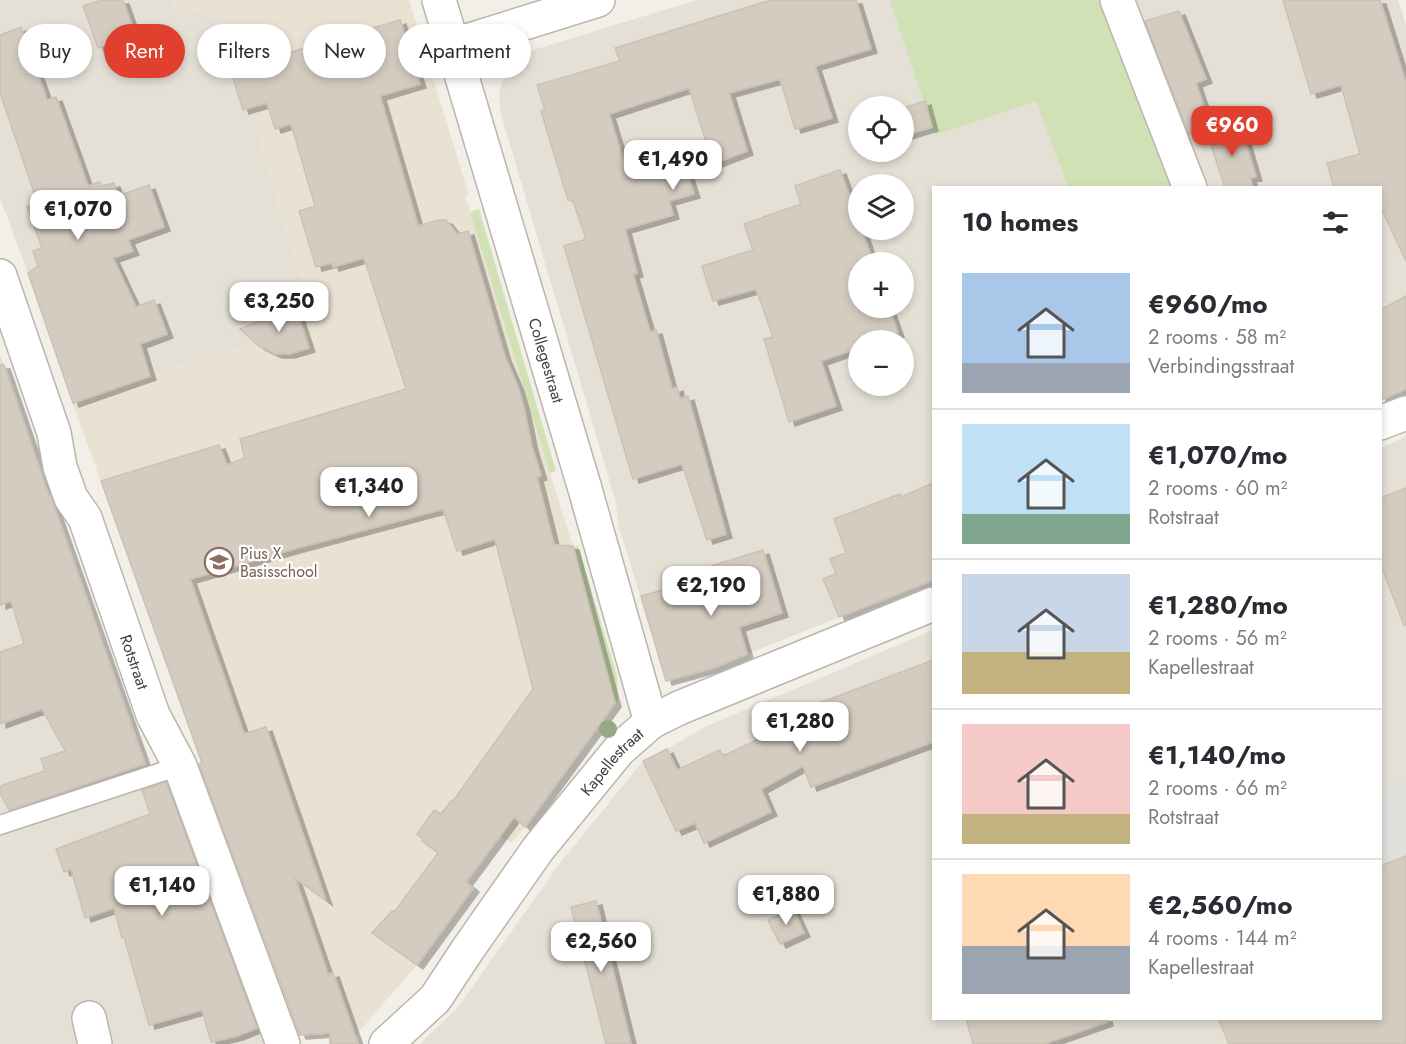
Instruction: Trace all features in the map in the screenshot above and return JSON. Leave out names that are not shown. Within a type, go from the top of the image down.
[{"type":"street","name":"Collegestraat","points":[[439,0],[447,24]]},
{"type":"street","points":[[521,24],[598,0]]},
{"type":"street","points":[[1117,0],[1189,186]]},
{"type":"street","name":"Collegestraat","points":[[464,78],[651,722]]},
{"type":"street","name":"Rotstraat","points":[[0,276],[54,433],[60,467],[71,498],[85,518],[153,715],[180,765],[283,1044]]},
{"type":"street","points":[[1382,422],[1406,413]]},
{"type":"street","name":"Kapellestraat","points":[[386,1044],[435,999],[538,849],[619,750],[651,722],[679,708],[932,604]]},
{"type":"lane","points":[[0,825],[180,765]]},
{"type":"shaded area","points":[[0,0],[171,0],[177,16],[216,3],[223,24],[197,24],[197,78],[241,78],[314,324],[150,376],[73,404],[0,198]]},
{"type":"shaded area","points":[[171,0],[409,0],[416,24],[398,24],[398,78],[433,78],[469,195],[465,197],[573,546],[615,703],[525,827],[511,843],[500,836],[466,882],[473,888],[417,965],[348,1044],[330,1044],[330,1036],[320,1032],[294,1036],[226,829],[73,404],[150,376],[314,324],[241,78],[291,78],[291,24],[223,24],[216,3],[176,16]]},
{"type":"shaded area","points":[[697,0],[1398,0],[1406,25],[1406,389],[1382,399],[1382,186],[932,186],[932,580],[719,665],[666,681],[619,527],[615,499],[500,111],[499,93],[504,78],[531,78],[531,51]]},
{"type":"shaded area","points":[[0,354],[151,781],[176,772],[269,1044],[0,1044]]},
{"type":"shaded area","points":[[1406,437],[1406,1044],[420,1044],[458,1007],[560,863],[643,761],[707,726],[932,630],[932,1020],[1382,1020],[1382,447]]},
{"type":"shaded area","points":[[1406,781],[1406,856],[1382,865],[1382,789]]},
{"type":"green space","points":[[890,0],[1103,0],[1174,186],[1068,186],[1036,101],[935,135]]},
{"type":"green space","points":[[479,209],[556,471],[550,473],[470,212]]},
{"type":"green space","points":[[578,546],[617,676],[618,702],[615,702],[573,547]]},
{"type":"building","points":[[102,0],[123,0],[132,24],[104,24],[104,45],[98,48],[92,24],[89,24],[83,6]]},
{"type":"building","points":[[771,0],[856,0],[871,49],[815,66],[832,118],[795,129],[780,79],[729,93],[747,151],[713,164],[689,88],[609,114],[629,179],[684,163],[694,194],[669,201],[673,215],[625,229],[637,273],[633,274],[650,332],[656,330],[672,389],[677,387],[680,399],[688,396],[726,534],[707,540],[682,464],[633,479],[564,246],[586,239],[573,201],[568,200],[541,111],[545,110],[537,85],[620,61],[615,48]]},
{"type":"building","points":[[1283,0],[1380,0],[1406,83],[1406,261],[1382,210],[1382,186],[1333,186],[1327,163],[1360,154],[1341,85],[1311,94]]},
{"type":"building","points":[[1179,11],[1206,79],[1196,83],[1210,126],[1189,134],[1145,21]]},
{"type":"building","points":[[400,20],[401,24],[398,24],[398,78],[418,78],[420,84],[380,96],[418,226],[446,220],[457,234],[468,231],[505,357],[524,408],[541,476],[537,477],[554,545],[573,546],[615,703],[525,827],[514,817],[466,882],[473,888],[417,965],[372,933],[392,911],[395,911],[438,853],[422,841],[423,839],[417,834],[434,810],[441,814],[453,801],[533,689],[495,539],[457,551],[443,509],[190,579],[244,734],[266,727],[326,901],[295,878],[329,977],[329,974],[333,973],[358,1044],[330,1044],[330,1033],[300,1035],[199,764],[202,763],[101,481],[219,445],[227,465],[245,458],[240,439],[406,389],[364,258],[333,267],[332,263],[316,267],[299,211],[315,206],[291,124],[275,129],[267,103],[243,110],[233,78],[291,78],[291,52],[303,49],[303,78],[386,78],[386,24]]},
{"type":"building","points":[[18,28],[18,78],[39,78],[47,100],[56,97],[88,186],[100,182],[101,186],[114,183],[118,196],[149,185],[164,227],[128,240],[133,251],[113,258],[136,307],[154,300],[167,334],[140,344],[150,376],[73,403],[28,273],[38,266],[33,251],[42,248],[27,207],[38,204],[0,93],[0,35]]},
{"type":"building","points":[[925,101],[932,127],[914,133],[914,104]]},
{"type":"building","points":[[1240,123],[1256,177],[1250,178],[1252,186],[1224,186],[1207,133]]},
{"type":"building","points":[[840,170],[848,192],[848,240],[865,240],[870,252],[848,252],[848,318],[893,318],[897,330],[848,330],[848,352],[821,361],[836,406],[789,422],[764,339],[773,337],[756,289],[713,301],[702,266],[753,250],[744,224],[801,204],[795,186]]},
{"type":"building","points":[[1406,296],[1406,389],[1382,399],[1382,309]]},
{"type":"building","points":[[295,306],[309,348],[289,354],[276,354],[259,346],[240,329]]},
{"type":"building","points":[[0,365],[4,365],[145,764],[9,810],[0,793],[0,786],[45,771],[41,759],[65,751],[42,709],[0,724],[0,652],[24,644],[11,601],[0,605]]},
{"type":"building","points":[[932,483],[932,580],[839,617],[823,579],[836,574],[830,559],[846,553],[834,519],[900,494],[901,497]]},
{"type":"building","points":[[1406,488],[1406,625],[1404,625],[1382,568],[1382,497]]},
{"type":"building","points":[[763,550],[782,613],[739,627],[747,654],[713,668],[666,681],[641,596],[666,589],[668,598],[716,583],[711,566]]},
{"type":"building","points":[[932,660],[932,742],[811,787],[803,766],[761,789],[771,812],[704,843],[695,823],[676,831],[643,761],[667,749],[677,770],[720,750],[723,756],[763,737],[765,741],[811,722],[806,708]]},
{"type":"building","points":[[166,782],[257,1028],[237,1036],[211,1042],[202,1010],[149,1025],[114,908],[85,918],[71,869],[64,872],[56,849],[150,814],[142,790]]},
{"type":"building","points":[[1406,856],[1406,1044],[1229,1044],[1219,1020],[1382,1020],[1382,865]]},
{"type":"building","points":[[596,901],[631,1044],[606,1044],[571,907]]},
{"type":"building","points":[[793,909],[804,933],[780,944],[768,920]]},
{"type":"building","points":[[967,1020],[1106,1020],[1107,1022],[1044,1044],[973,1044]]},
{"type":"place","name":"Pius X Basisschool","points":[[219,562]]}]
